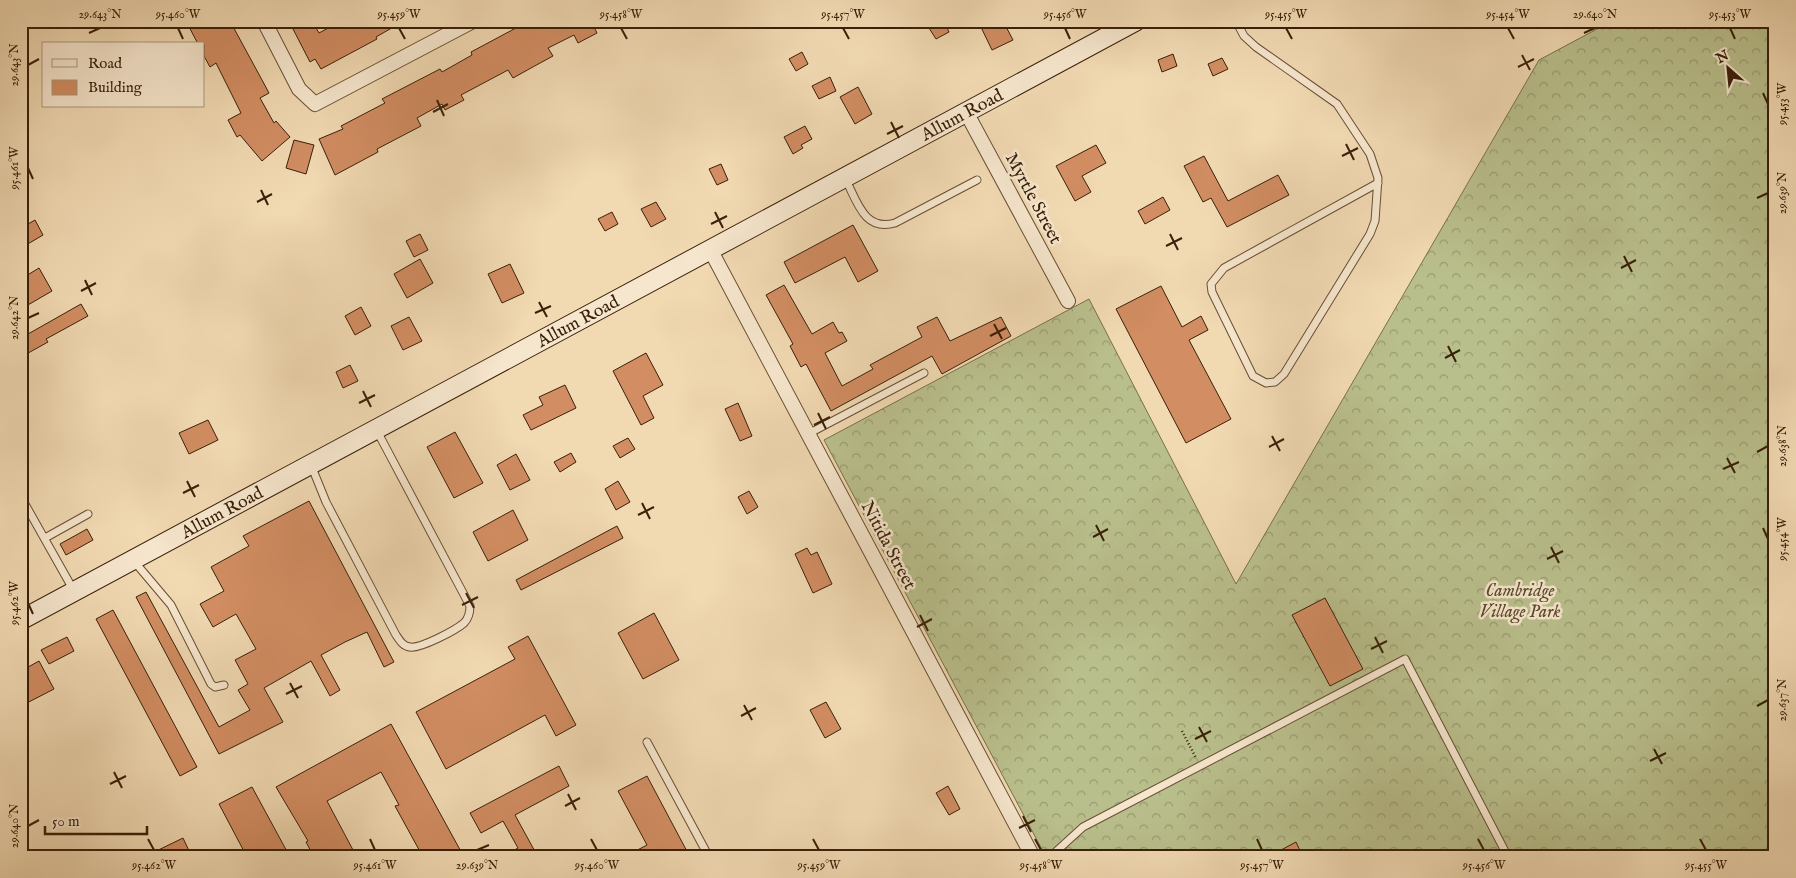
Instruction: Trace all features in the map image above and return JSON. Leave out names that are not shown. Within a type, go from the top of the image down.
[{"type":"street","points":[[264,21],[299,89],[315,104],[473,21]]},
{"type":"street","name":"Allum Road","points":[[21,620],[1136,21]]},
{"type":"street","name":"Myrtle Street","points":[[966,112],[1068,301]]},
{"type":"street","name":"Nitida Street","points":[[711,251],[1033,857]]},
{"type":"lane","points":[[1236,21],[1244,36],[1256,48],[1337,104],[1370,154],[1378,183],[1375,221],[1370,234],[1284,374],[1275,382],[1266,384],[1253,376],[1212,292],[1211,284],[1224,268],[1378,183]]},
{"type":"lane","points":[[845,178],[868,220],[884,226],[894,223],[977,180]]},
{"type":"lane","points":[[808,434],[924,373]]},
{"type":"lane","points":[[310,465],[326,502],[396,636],[403,644],[412,648],[422,646],[463,624],[469,616],[470,606],[376,430]]},
{"type":"lane","points":[[21,496],[74,591]]},
{"type":"lane","points":[[44,538],[88,514]]},
{"type":"lane","points":[[133,560],[171,605],[211,684],[216,687],[224,685]]},
{"type":"lane","points":[[1050,857],[1084,827],[1406,659],[1508,857]]},
{"type":"lane","points":[[647,742],[709,857]]},
{"type":"path","points":[[1182,731],[1200,766]]},
{"type":"green space","name":"Cambridge Village Park","points":[[1612,21],[1775,21],[1775,857],[1046,857],[824,440],[1089,299],[1236,584],[1539,60]]},
{"type":"building","points":[[186,21],[230,21],[269,93],[260,98],[274,123],[276,121],[290,137],[262,161],[240,135],[237,137],[228,120],[241,113],[216,63],[210,67],[205,58],[205,42],[197,42]]},
{"type":"building","points":[[307,21],[312,21],[319,33],[341,21],[404,21],[376,37],[377,39],[321,69],[315,59],[310,62],[293,29]]},
{"type":"building","points":[[529,21],[591,21],[597,33],[578,43],[574,35],[548,48],[553,56],[513,78],[508,70],[461,95],[464,100],[445,110],[442,104],[417,118],[421,126],[377,149],[378,152],[335,175],[319,139],[343,129],[341,126],[385,103],[382,99],[440,69],[442,72],[472,55],[471,52]]},
{"type":"building","points":[[944,21],[949,32],[936,39],[929,28]]},
{"type":"building","points":[[978,21],[1003,21],[1013,40],[992,50]]},
{"type":"building","points":[[802,52],[808,64],[796,71],[789,59]]},
{"type":"building","points":[[1173,54],[1177,66],[1162,72],[1158,60]]},
{"type":"building","points":[[1222,58],[1228,69],[1213,76],[1208,64]]},
{"type":"building","points":[[830,77],[836,91],[819,99],[812,86]]},
{"type":"building","points":[[858,87],[872,114],[855,124],[840,97]]},
{"type":"building","points":[[805,126],[812,139],[801,145],[803,148],[793,154],[784,137]]},
{"type":"building","points":[[294,140],[314,145],[306,174],[286,168]]},
{"type":"building","points":[[1096,145],[1106,163],[1082,176],[1091,192],[1075,201],[1056,166]]},
{"type":"building","points":[[1204,156],[1228,201],[1278,175],[1289,195],[1227,227],[1211,198],[1203,202],[1184,166]]},
{"type":"building","points":[[721,164],[728,180],[717,185],[709,169]]},
{"type":"building","points":[[1163,197],[1170,210],[1145,224],[1138,211]]},
{"type":"building","points":[[656,202],[666,219],[651,227],[641,209]]},
{"type":"building","points":[[612,212],[618,224],[605,231],[598,219]]},
{"type":"building","points":[[35,220],[43,235],[21,248],[21,228]]},
{"type":"building","points":[[853,225],[878,271],[858,282],[845,257],[795,283],[784,262]]},
{"type":"building","points":[[420,234],[428,250],[414,257],[406,241]]},
{"type":"building","points":[[420,259],[433,283],[407,298],[394,274]]},
{"type":"building","points":[[510,264],[524,293],[502,303],[488,274]]},
{"type":"building","points":[[39,268],[52,291],[21,309],[21,279]]},
{"type":"building","points":[[784,285],[812,334],[833,322],[839,333],[842,332],[847,341],[825,353],[842,386],[873,369],[870,365],[922,337],[917,327],[937,317],[950,341],[1001,317],[1011,336],[942,374],[932,356],[831,411],[806,364],[801,367],[790,346],[793,344],[766,295]]},
{"type":"building","points":[[1161,286],[1182,327],[1201,316],[1208,330],[1189,340],[1231,419],[1186,443],[1116,309]]},
{"type":"building","points":[[81,304],[88,316],[46,339],[48,342],[21,357],[21,338]]},
{"type":"building","points":[[361,307],[371,326],[355,335],[345,316]]},
{"type":"building","points":[[409,317],[422,341],[403,350],[391,326]]},
{"type":"building","points":[[646,353],[663,385],[643,396],[654,418],[641,425],[613,371]]},
{"type":"building","points":[[350,365],[358,381],[343,388],[336,372]]},
{"type":"building","points":[[565,385],[576,408],[531,430],[523,415],[543,405],[539,397]]},
{"type":"building","points":[[738,403],[752,436],[740,441],[725,409]]},
{"type":"building","points":[[208,420],[218,440],[189,454],[179,433]]},
{"type":"building","points":[[455,432],[483,483],[454,498],[427,447]]},
{"type":"building","points":[[628,438],[635,449],[620,458],[613,446]]},
{"type":"building","points":[[571,453],[576,462],[560,472],[554,462]]},
{"type":"building","points":[[516,454],[530,480],[510,490],[497,465]]},
{"type":"building","points":[[618,481],[630,502],[616,510],[605,489]]},
{"type":"building","points":[[749,491],[758,507],[747,514],[738,497]]},
{"type":"building","points":[[309,501],[394,662],[384,667],[367,632],[345,642],[321,655],[340,690],[330,696],[311,661],[264,688],[283,722],[219,754],[136,597],[146,592],[219,727],[250,710],[238,690],[248,684],[235,660],[256,649],[236,614],[213,627],[200,604],[224,591],[211,567],[249,546],[243,536]]},
{"type":"building","points":[[513,510],[528,540],[488,561],[473,532]]},
{"type":"building","points":[[617,526],[623,538],[521,590],[516,580]]},
{"type":"building","points":[[87,529],[93,540],[66,555],[60,544]]},
{"type":"building","points":[[807,548],[811,555],[817,552],[832,584],[813,593],[795,554]]},
{"type":"building","points":[[1325,598],[1363,669],[1330,686],[1292,615]]},
{"type":"building","points":[[113,610],[197,767],[180,776],[96,619]]},
{"type":"building","points":[[654,613],[679,660],[643,679],[618,633]]},
{"type":"building","points":[[528,636],[576,725],[556,736],[545,715],[446,769],[416,712],[515,659],[508,647]]},
{"type":"building","points":[[67,637],[74,651],[49,664],[41,650]]},
{"type":"building","points":[[39,661],[54,689],[21,706],[21,671]]},
{"type":"building","points":[[826,702],[841,729],[825,738],[810,710]]},
{"type":"building","points":[[391,724],[464,857],[423,857],[395,806],[399,805],[381,772],[327,801],[353,850],[340,857],[314,857],[306,842],[308,841],[276,787]]},
{"type":"building","points":[[559,766],[569,786],[515,815],[538,857],[502,857],[518,848],[503,821],[481,833],[470,813]]},
{"type":"building","points":[[647,776],[690,857],[624,857],[647,845],[618,791]]},
{"type":"building","points":[[948,786],[960,809],[949,815],[936,793]]},
{"type":"building","points":[[252,787],[290,857],[247,857],[219,804]]},
{"type":"building","points":[[183,838],[192,857],[144,857]]},
{"type":"building","points":[[1296,842],[1303,857],[1268,857]]}]
